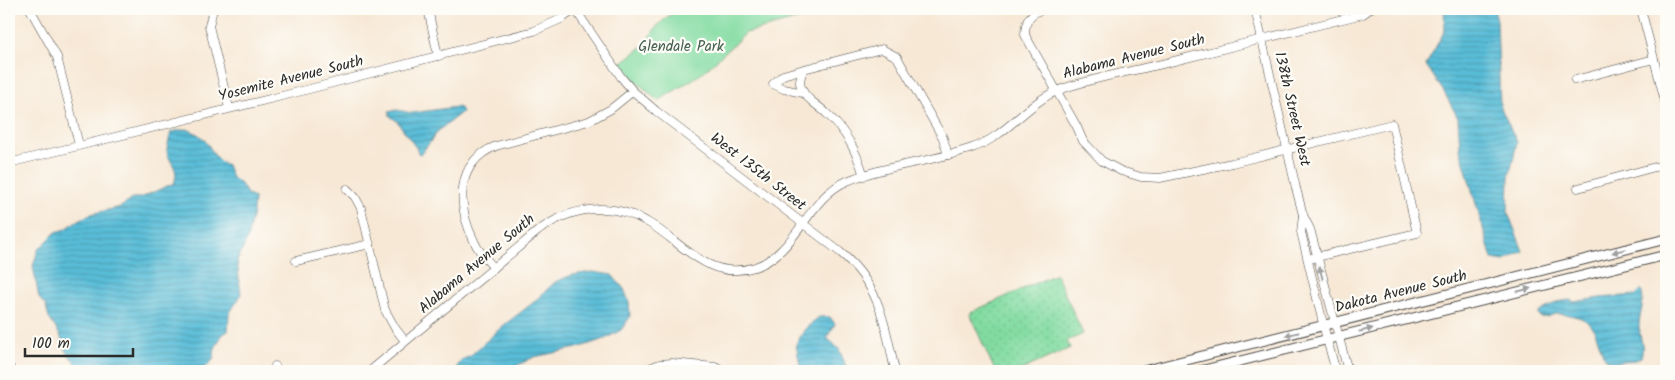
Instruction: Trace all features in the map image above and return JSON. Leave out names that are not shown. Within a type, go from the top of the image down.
[{"type":"main road","name":"Dakota Avenue South","points":[[1143,371],[1666,239]]},
{"type":"main road","name":"Dakota Avenue South","points":[[1200,371],[1666,255]]},
{"type":"street","points":[[30,9],[57,57],[79,146]]},
{"type":"street","points":[[213,9],[209,26],[229,108]]},
{"type":"street","points":[[428,9],[438,56]]},
{"type":"street","name":"Yosemite Avenue South","points":[[9,163],[534,31],[575,9]]},
{"type":"street","name":"West 135th Street","points":[[575,9],[617,71],[633,91],[656,111],[849,260],[870,285],[882,315],[895,371]]},
{"type":"street","points":[[1044,9],[1030,16],[1025,28],[1025,35],[1083,141],[1102,161],[1121,171],[1141,177],[1170,177],[1392,124],[1417,233],[1308,259]]},
{"type":"street","name":"138th Street West","points":[[1255,9],[1303,215]]},
{"type":"street","name":"Alabama Avenue South","points":[[370,371],[547,224],[571,213],[585,210],[610,210],[635,217],[649,223],[706,265],[728,270],[751,268],[768,261],[781,250],[822,198],[841,184],[864,176],[970,149],[990,140],[1056,92],[1363,14],[1370,9]]},
{"type":"street","points":[[1641,9],[1666,105]]},
{"type":"street","points":[[864,176],[856,153],[844,133],[826,112],[803,93],[784,89],[773,84],[783,75],[882,49],[897,57],[943,138],[948,155]]},
{"type":"street","points":[[1575,80],[1654,59]]},
{"type":"street","points":[[803,93],[800,82],[804,69]]},
{"type":"street","points":[[494,268],[475,243],[466,219],[462,196],[465,176],[477,157],[485,150],[496,146],[588,121],[611,109],[633,91]]},
{"type":"street","points":[[1578,188],[1666,164]]},
{"type":"street","points":[[347,189],[355,197],[361,208],[385,310],[394,328],[406,341]]},
{"type":"street","points":[[1303,215],[1310,230],[1348,371]]},
{"type":"street","points":[[1303,215],[1301,232],[1326,340],[1336,371]]},
{"type":"street","points":[[296,262],[370,244]]},
{"type":"street","points":[[642,371],[660,364],[672,363],[715,367],[722,371]]},
{"type":"green space","name":"Glendale Park","points":[[677,9],[838,9],[746,33],[701,74],[658,101],[638,83],[621,63],[647,43],[658,25]]},
{"type":"green space","points":[[1056,274],[1083,334],[1067,341],[1070,348],[1019,371],[995,371],[969,313]]},
{"type":"water","points":[[1444,9],[1494,9],[1497,20],[1500,106],[1517,142],[1509,177],[1508,213],[1523,251],[1504,261],[1492,259],[1460,149],[1458,118],[1426,65],[1445,30]]},
{"type":"water","points":[[460,108],[462,112],[439,130],[421,154],[418,153],[389,112],[397,110],[412,113]]},
{"type":"water","points":[[186,129],[195,133],[206,142],[216,157],[227,165],[232,178],[241,184],[247,194],[254,198],[253,213],[247,239],[237,261],[241,295],[229,314],[228,331],[222,335],[215,348],[213,360],[201,371],[84,371],[77,368],[49,318],[46,306],[39,298],[33,266],[38,250],[56,232],[66,229],[91,214],[121,207],[133,198],[140,198],[174,183],[176,173],[167,153],[167,146],[171,132]]},
{"type":"water","points":[[593,272],[612,275],[624,289],[629,302],[630,317],[621,330],[605,339],[577,348],[534,357],[506,371],[454,371],[462,360],[470,356],[555,282],[572,275]]},
{"type":"water","points":[[1641,290],[1643,304],[1639,326],[1642,352],[1641,357],[1635,360],[1612,363],[1607,360],[1603,355],[1595,332],[1585,320],[1570,315],[1558,314],[1540,317],[1538,313],[1557,302],[1570,300],[1574,302],[1636,295]]},
{"type":"water","points":[[819,317],[830,317],[835,324],[827,338],[839,349],[848,371],[801,371],[796,344],[805,329]]}]
